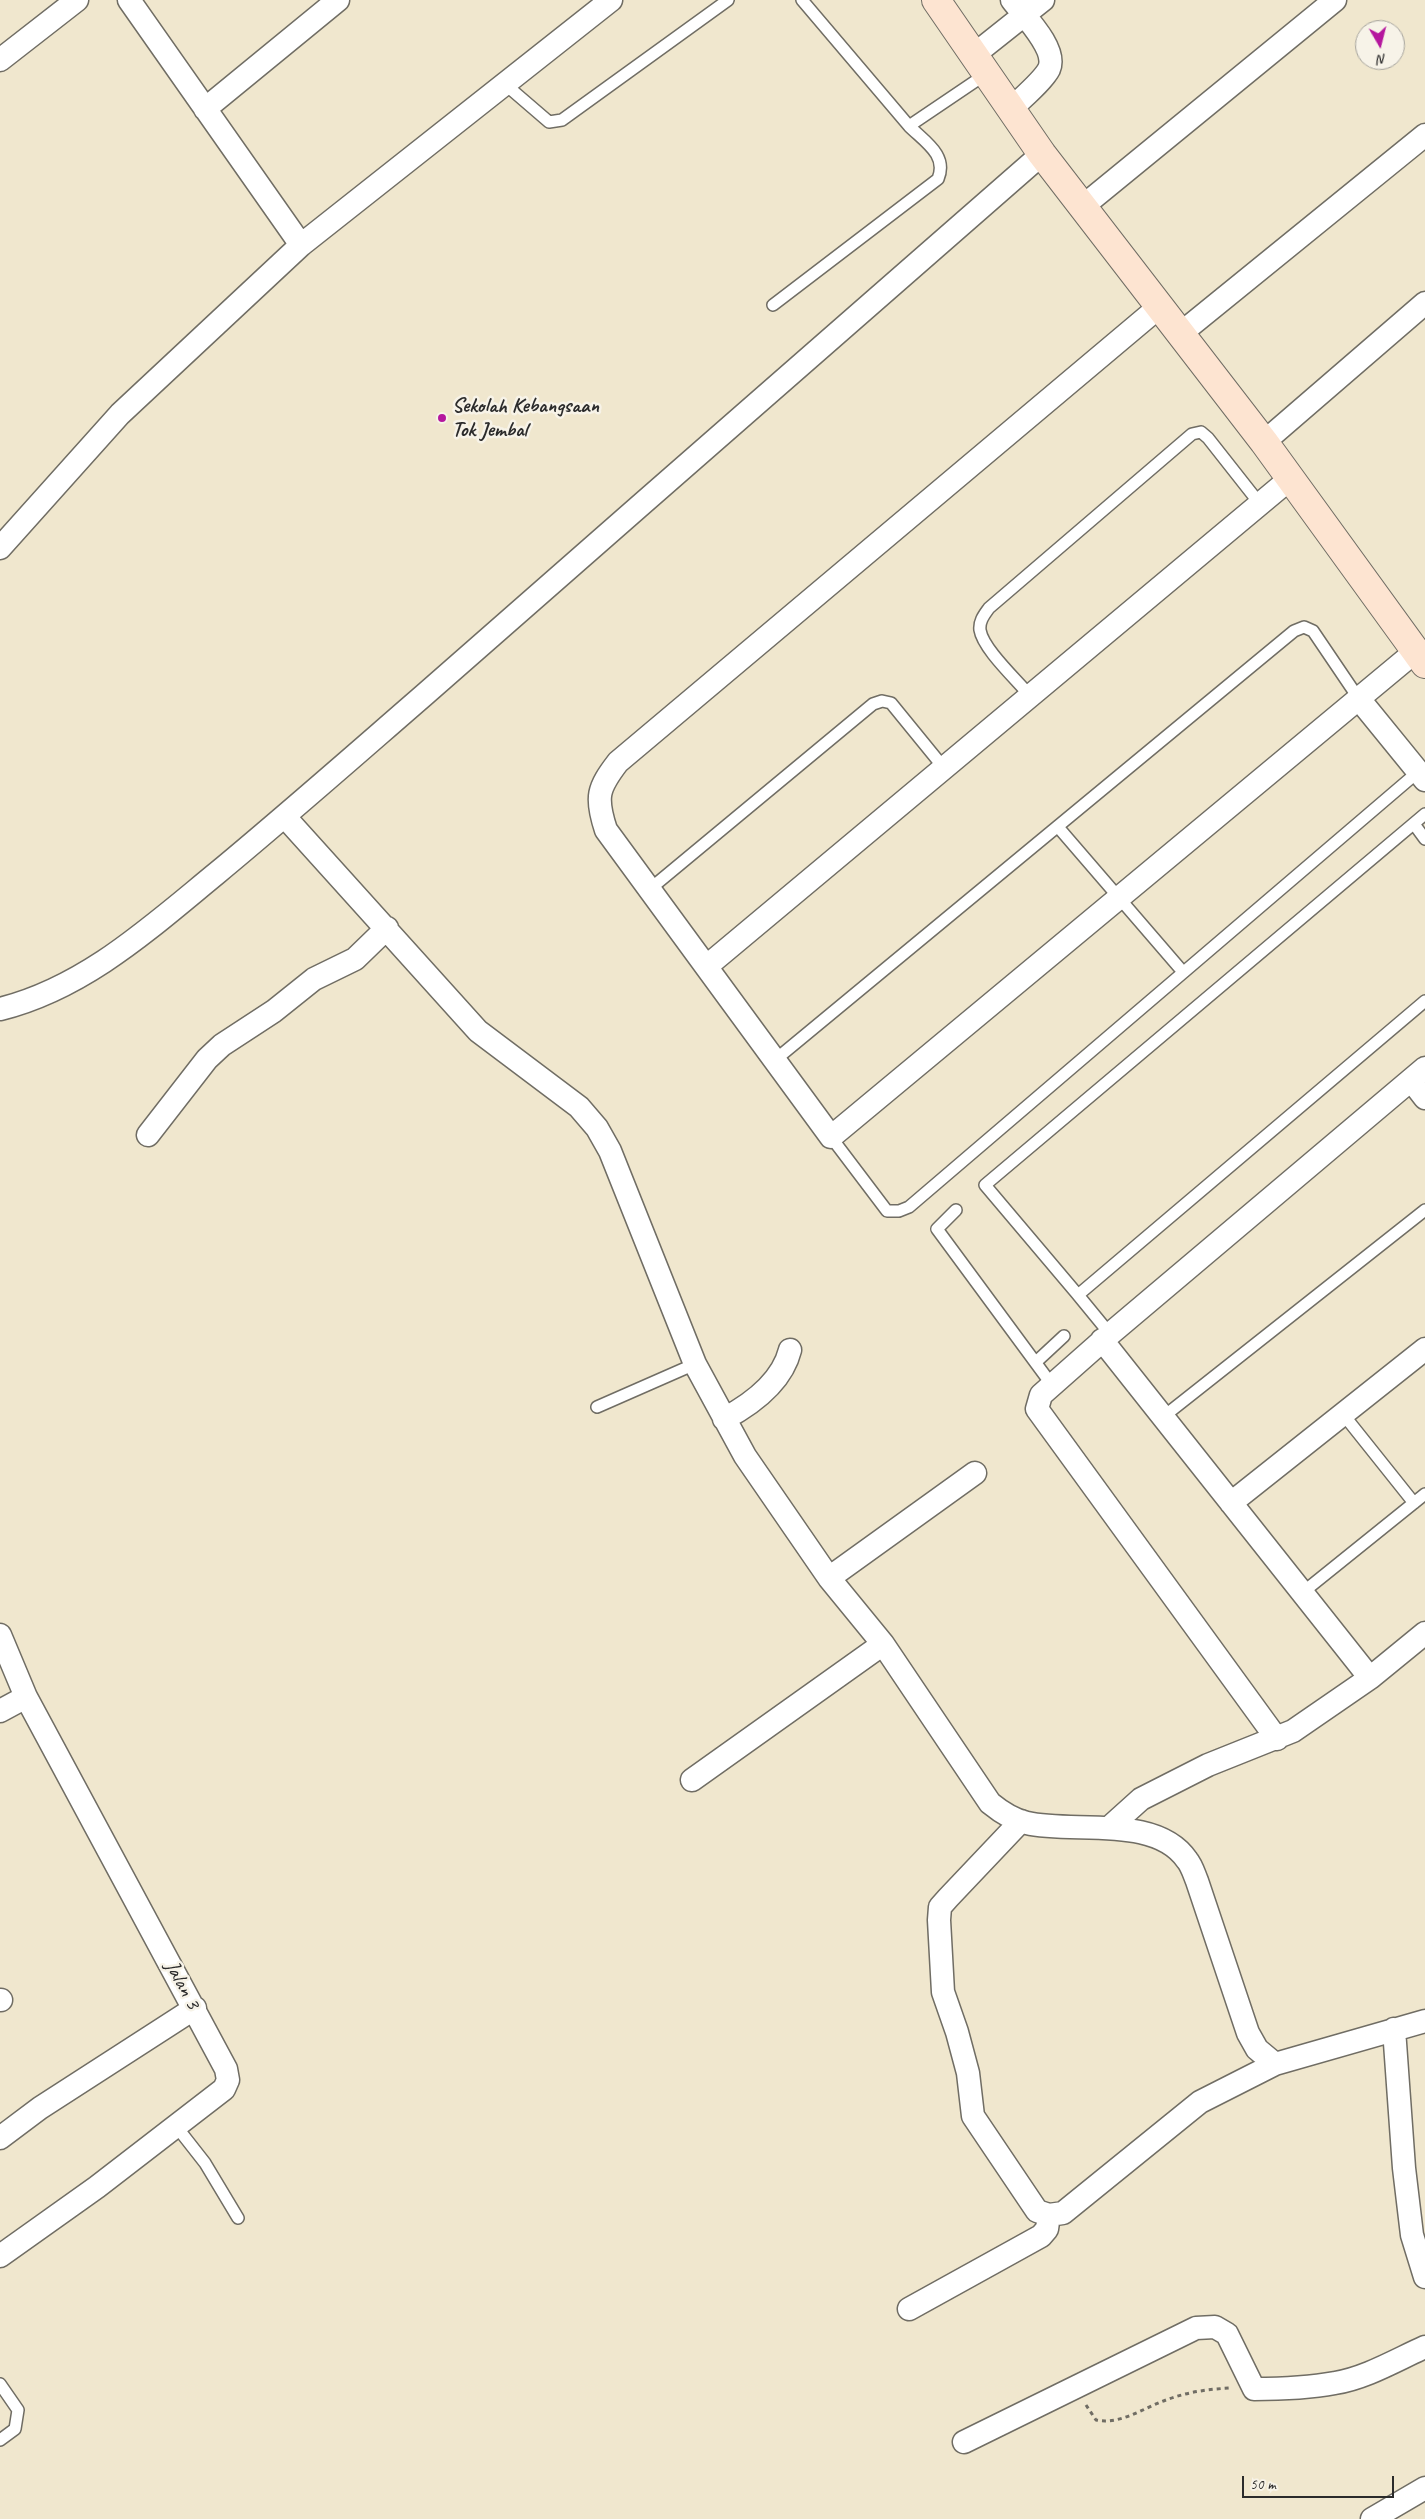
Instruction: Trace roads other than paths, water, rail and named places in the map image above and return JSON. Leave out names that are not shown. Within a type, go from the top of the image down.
[{"type":"main road","points":[[936,0],[982,63],[1042,154],[1264,442],[1421,657]]},
{"type":"street","points":[[0,60],[78,0]]},
{"type":"street","points":[[129,0],[301,245]]},
{"type":"street","points":[[205,109],[338,0]]},
{"type":"street","points":[[0,548],[120,414],[301,245],[506,85],[611,0]]},
{"type":"street","points":[[982,63],[1018,8],[1043,0]]},
{"type":"street","points":[[1082,207],[1335,0]]},
{"type":"street","points":[[1011,109],[1048,71],[1052,60],[1048,48],[1018,8]]},
{"type":"street","points":[[1180,334],[1425,135]]},
{"type":"street","points":[[0,1009],[17,1005],[66,983],[108,960],[285,816],[1042,154]]},
{"type":"street","points":[[1264,442],[1425,303]]},
{"type":"street","points":[[1160,307],[618,762],[602,782],[600,811],[606,830],[831,1137],[1359,699],[1421,657]]},
{"type":"street","points":[[707,966],[1291,478]]},
{"type":"street","points":[[1359,699],[1422,775]]},
{"type":"street","points":[[285,816],[478,1032],[579,1107],[598,1128],[610,1151],[695,1364],[744,1456],[829,1578],[883,1644],[990,1803],[1003,1814],[1027,1823],[1111,1826],[1162,1839],[1187,1859],[1197,1881],[1248,2033],[1257,2049],[1275,2064]]},
{"type":"street","points":[[148,1134],[207,1059],[222,1045],[274,1011],[314,979],[355,959],[387,928]]},
{"type":"street","points":[[1277,1739],[1037,1409],[1041,1395],[1106,1337],[1418,1074],[1425,1098]]},
{"type":"street","points":[[1106,1337],[1163,1417],[1370,1678]]},
{"type":"street","points":[[1231,1502],[1425,1349]]},
{"type":"street","points":[[724,1419],[749,1405],[761,1394],[784,1368],[790,1350]]},
{"type":"street","points":[[829,1578],[974,1473]]},
{"type":"street","points":[[1111,1826],[1141,1799],[1208,1765],[1277,1739],[1292,1731],[1370,1678],[1425,1632]]},
{"type":"street","name":"Jalan 3","points":[[0,1635],[26,1697],[195,2008],[226,2069],[228,2080],[224,2089],[97,2187],[1,2252]]},
{"type":"street","points":[[692,1780],[883,1644]]},
{"type":"street","points":[[0,1711],[26,1697]]},
{"type":"street","points":[[1021,1821],[940,1907],[943,1992],[957,2032],[968,2073],[972,2116],[1037,2211],[1049,2215],[1063,2213],[1200,2102],[1275,2064],[1425,2021]]},
{"type":"street","points":[[0,2138],[40,2108],[195,2008]]},
{"type":"street","points":[[1394,2029],[1404,2168],[1412,2235],[1425,2278]]},
{"type":"street","points":[[909,2309],[1041,2236],[1047,2229],[1049,2215]]},
{"type":"street","points":[[964,2442],[1076,2385],[1196,2328],[1215,2327],[1227,2334],[1254,2389],[1286,2389],[1336,2383],[1362,2375],[1425,2347]]},
{"type":"street","points":[[1372,2519],[1425,2488]]},
{"type":"lane","points":[[506,85],[549,122],[562,120],[728,0]]},
{"type":"lane","points":[[773,305],[938,179],[942,169],[940,158],[909,126],[802,0]]},
{"type":"lane","points":[[909,126],[982,63]]},
{"type":"lane","points":[[1030,696],[985,643],[980,629],[982,618],[989,608],[1184,440],[1192,434],[1200,432],[1208,438],[1260,504]]},
{"type":"lane","points":[[775,1060],[1294,631],[1304,627],[1313,631],[1359,699]]},
{"type":"lane","points":[[650,889],[873,704],[882,701],[891,704],[944,768]]},
{"type":"lane","points":[[831,1137],[887,1211],[899,1211],[910,1207],[1183,972],[1422,775]]},
{"type":"lane","points":[[1106,1337],[1078,1295],[985,1185],[1425,814]]},
{"type":"lane","points":[[1414,824],[1425,839]]},
{"type":"lane","points":[[1058,826],[1183,972]]},
{"type":"lane","points":[[1078,1295],[1425,1001]]},
{"type":"lane","points":[[956,1210],[938,1229],[1052,1385]]},
{"type":"lane","points":[[1163,1417],[1425,1210]]},
{"type":"lane","points":[[1036,1362],[1064,1336]]},
{"type":"lane","points":[[596,1407],[695,1364]]},
{"type":"lane","points":[[1343,1414],[1414,1503]]},
{"type":"lane","points":[[1302,1593],[1425,1494]]},
{"type":"lane","points":[[176,2126],[205,2163],[238,2218]]},
{"type":"lane","points":[[0,2384],[18,2410],[15,2429],[0,2440]]},
{"type":"place","name":"Sekolah Kebangsaan Tok Jembal","points":[[442,418]]}]
